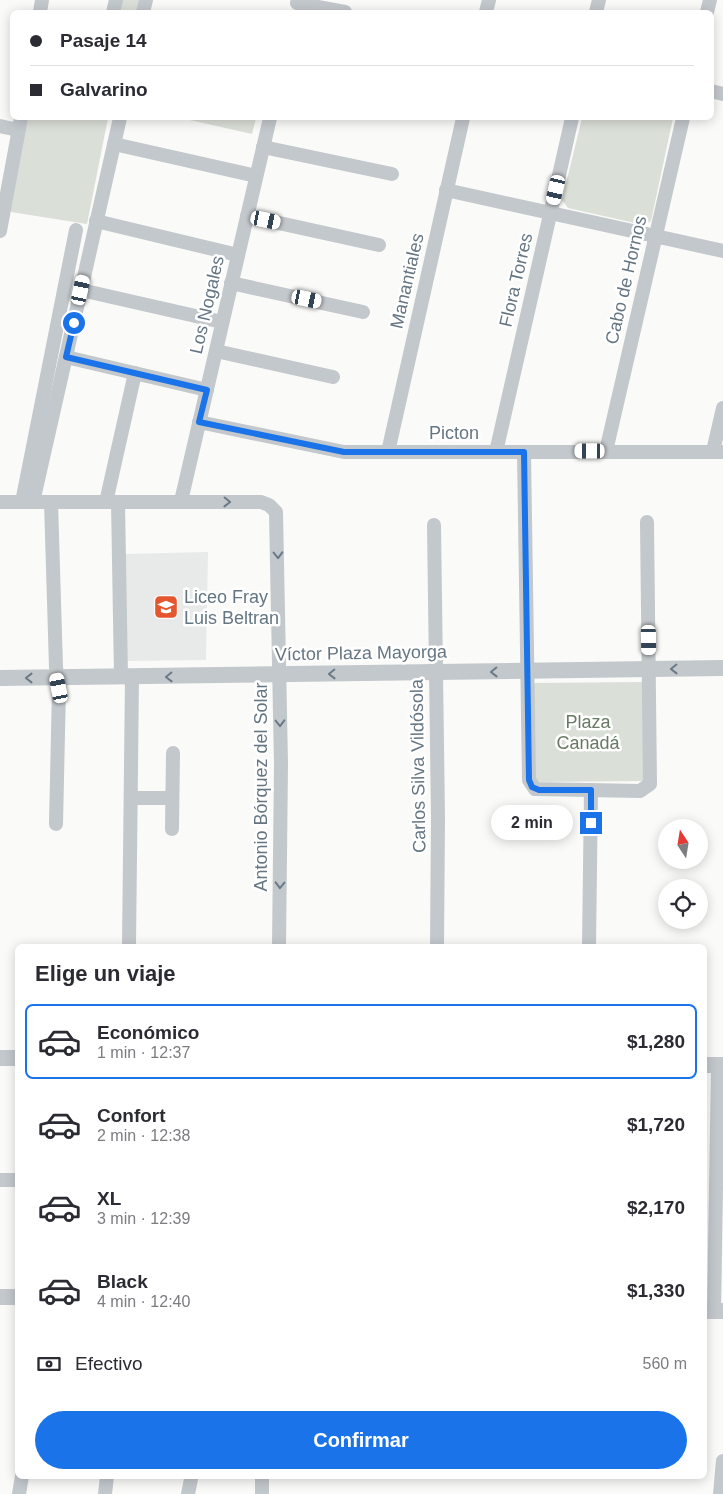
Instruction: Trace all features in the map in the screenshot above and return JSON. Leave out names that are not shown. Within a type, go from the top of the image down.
[{"type":"street","points":[[296,5],[331,10]]},
{"type":"street","points":[[28,502],[66,357],[120,120]]},
{"type":"street","name":"Los Nogales","points":[[181,501],[270,120]]},
{"type":"street","name":"Manantiales","points":[[388,452],[463,120]]},
{"type":"street","name":"Flora Torres","points":[[496,452],[572,120]]},
{"type":"street","name":"Cabo de Hornos","points":[[606,451],[683,120]]},
{"type":"street","points":[[0,126],[20,124],[0,232]]},
{"type":"street","points":[[114,144],[256,176]]},
{"type":"street","points":[[263,146],[392,174]]},
{"type":"street","points":[[446,190],[723,251]]},
{"type":"street","points":[[247,216],[379,244]]},
{"type":"street","points":[[96,221],[238,255]]},
{"type":"street","points":[[28,502],[76,230]]},
{"type":"street","points":[[231,283],[363,312]]},
{"type":"street","points":[[81,290],[222,322]]},
{"type":"street","points":[[216,351],[333,377]]},
{"type":"street","points":[[66,357],[207,390]]},
{"type":"street","points":[[129,944],[132,798],[127,677],[112,502],[135,373]]},
{"type":"street","points":[[718,452],[723,408]]},
{"type":"street","name":"Picton","points":[[199,422],[336,451],[718,452]]},
{"type":"street","points":[[524,452],[529,780],[532,787],[539,790],[640,791],[648,787],[651,779],[647,522]]},
{"type":"street","points":[[0,502],[181,501]]},
{"type":"street","name":"Antonio Bórquez del Solar","points":[[181,501],[261,502],[273,508],[277,521],[280,674],[279,944]]},
{"type":"street","points":[[51,502],[57,678],[59,688],[56,824]]},
{"type":"street","name":"Carlos Silva Vildósola","points":[[434,526],[438,818],[436,944]]},
{"type":"street","name":"Víctor Plaza Mayorga","points":[[0,678],[723,668]]},
{"type":"street","points":[[172,829],[173,753]]},
{"type":"street","points":[[589,944],[591,790]]},
{"type":"street","points":[[132,798],[172,798]]},
{"type":"street","points":[[0,1058],[15,1058]]},
{"type":"street","points":[[714,1311],[715,1065]]},
{"type":"street","points":[[0,1180],[15,1180]]},
{"type":"street","points":[[0,1297],[15,1297]]},
{"type":"street","points":[[720,1494],[723,1461]]},
{"type":"street","points":[[19,1494],[22,1479]]},
{"type":"street","points":[[105,1494],[107,1479]]},
{"type":"street","points":[[188,1494],[191,1479]]},
{"type":"street","points":[[262,1479],[262,1494]]},
{"type":"shaded area","name":"Liceo Fray Luis Beltran","points":[[208,552],[206,660],[126,661],[124,554]]},
{"type":"green space","points":[[120,0],[139,0],[136,10],[118,10]]},
{"type":"green space","points":[[23,120],[108,120],[87,224],[11,212],[8,205]]},
{"type":"green space","points":[[190,120],[256,120],[252,134]]},
{"type":"green space","points":[[582,120],[673,120],[651,221],[644,225],[568,208],[562,200]]},
{"type":"green space","name":"Plaza Canadá","points":[[643,682],[643,781],[533,782],[533,683]]},
{"type":"place","name":"Liceo Fray Luis Beltran","points":[[166,607]]},
{"type":"route","points":[[74,323],[66,357],[207,390],[199,422],[344,452],[524,452],[529,780],[532,787],[539,790],[591,790],[591,823]]}]
